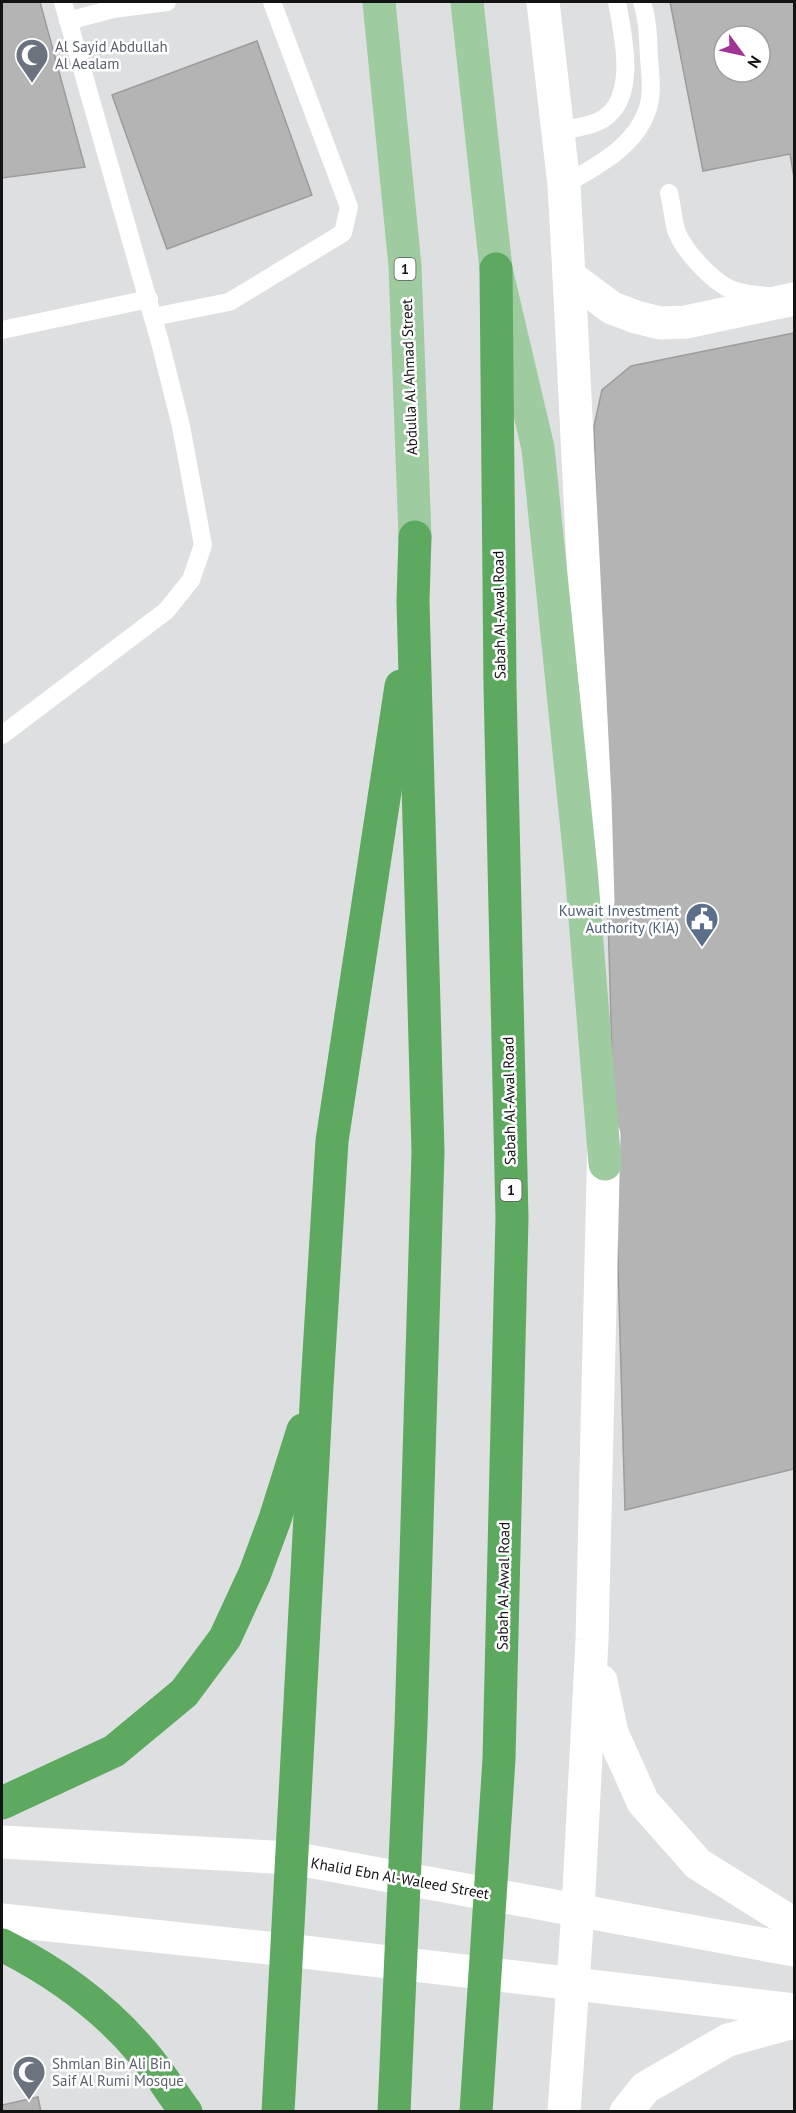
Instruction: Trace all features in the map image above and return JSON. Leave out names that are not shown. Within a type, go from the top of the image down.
[{"type":"highway","name":"Sabah Al-Awal Road","points":[[476,2112],[499,1759],[512,1218],[500,698],[496,269]]},
{"type":"highway","name":"1","points":[[394,2112],[411,1726],[428,1152],[413,601],[415,537]]},
{"type":"highway","points":[[278,2112],[332,1141],[413,601]]},
{"type":"highway","points":[[2,1803],[114,1751],[184,1693],[225,1638],[255,1573],[275,1519],[317,1386]]},
{"type":"highway","points":[[2,1946],[21,1955],[90,2000],[141,2051],[186,2112]]},
{"type":"main road","name":"Abdulla Al Ahmad Street","points":[[379,2],[405,266],[415,537]]},
{"type":"main road","name":"1","points":[[467,2],[496,269]]},
{"type":"main road","points":[[543,2],[564,185],[569,276],[595,799],[604,1164],[592,1640],[578,1910],[564,2112]]},
{"type":"main road","points":[[496,269],[538,448],[580,858],[604,1164]]},
{"type":"main road","points":[[569,276],[612,308],[660,323],[686,322],[795,297]]},
{"type":"main road","points":[[592,1640],[612,1733],[643,1802],[698,1864],[795,1924]]},
{"type":"main road","name":"Khalid Ebn Al-Waleed Street","points":[[2,1842],[292,1858],[795,1950]]},
{"type":"main road","points":[[2,1920],[287,1950],[795,2010]]},
{"type":"main road","points":[[626,2112],[645,2088],[729,2040],[795,2022]]},
{"type":"lane","points":[[2,735],[166,611],[191,580],[203,545],[181,426],[151,308],[63,2]]},
{"type":"lane","points":[[68,21],[113,9],[167,2]]},
{"type":"lane","points":[[2,330],[151,308],[229,302],[343,232],[349,207],[272,2]]},
{"type":"lane","points":[[558,131],[602,120],[615,108],[623,85],[626,53],[617,2]]},
{"type":"lane","points":[[564,185],[618,151],[641,124],[648,108],[651,88],[647,15],[642,2]]},
{"type":"lane","points":[[669,193],[676,230],[686,249],[712,276],[730,289],[754,295],[795,297]]},
{"type":"building","name":"Al Sayid Abdullah Al Aealam","points":[[2,2],[40,2],[85,167],[2,178]]},
{"type":"building","points":[[670,2],[794,2],[794,178],[790,154],[703,171]]},
{"type":"building","points":[[257,41],[312,195],[167,249],[112,95]]},
{"type":"building","name":"Kuwait Investment Authority (KIA)","points":[[794,333],[794,1469],[625,1510],[594,426],[602,390],[631,366]]},
{"type":"building","name":"Shmlan Bin Ali Bin Saif Al Rumi Mosque","points":[[38,2097],[41,2112],[2,2112],[2,2105]]},
{"type":"place","name":"Al Sayid Abdullah Al Aealam","points":[[32,84]]},
{"type":"place","name":"Kuwait Investment Authority (KIA)","points":[[702,948]]},
{"type":"place","name":"Shmlan Bin Ali Bin Saif Al Rumi Mosque","points":[[29,2101]]}]
